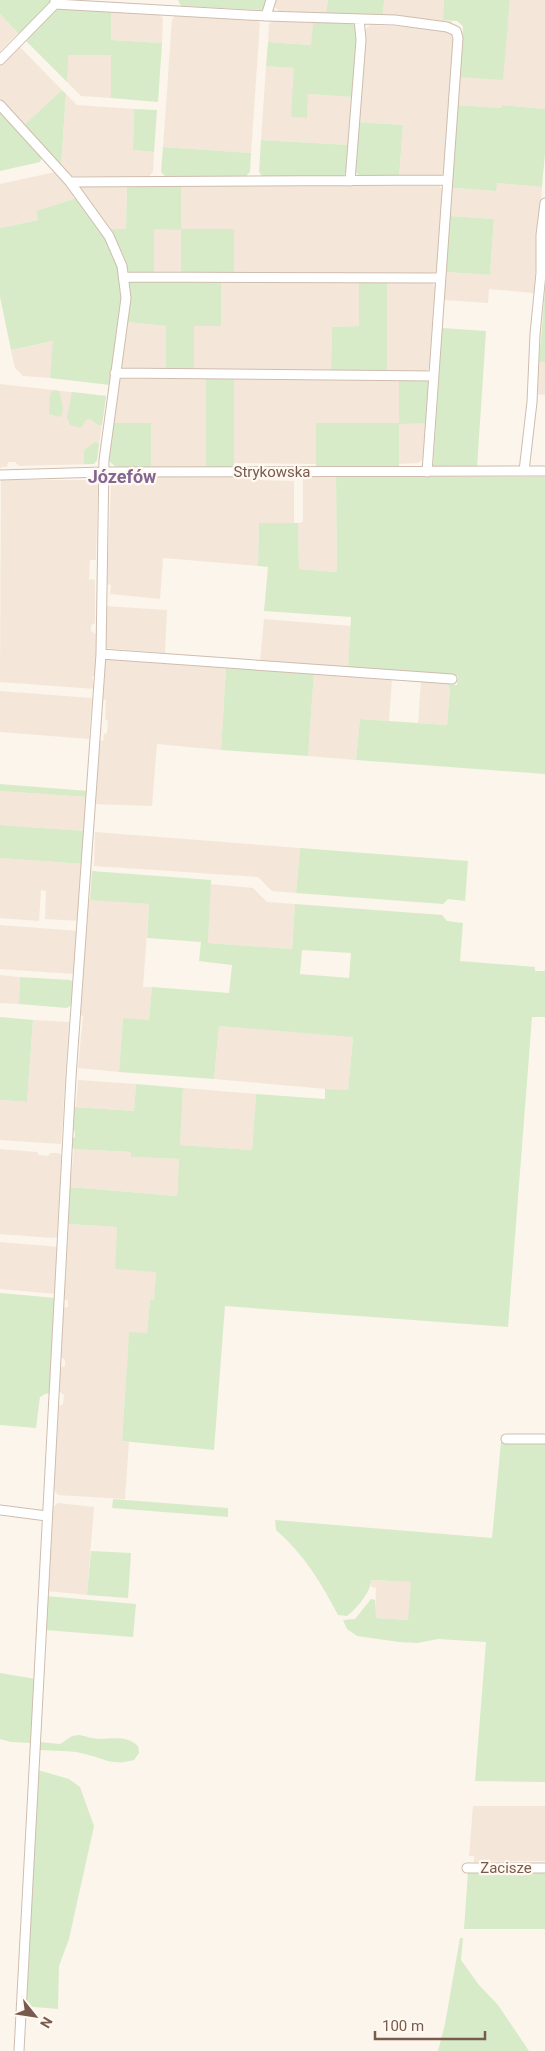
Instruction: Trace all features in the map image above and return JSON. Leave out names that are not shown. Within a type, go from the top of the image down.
[{"type":"street","points":[[266,16],[271,0]]},
{"type":"street","points":[[0,60],[55,2],[266,16],[360,19],[447,26],[456,31],[458,38],[427,472]]},
{"type":"street","points":[[350,181],[361,40],[360,19]]},
{"type":"street","points":[[0,105],[70,182],[109,236],[119,255],[126,298],[105,451],[101,654],[71,1077],[19,2051]]},
{"type":"street","points":[[70,182],[447,180]]},
{"type":"street","points":[[524,471],[532,402],[535,334],[541,273],[541,235],[545,203]]},
{"type":"street","points":[[124,278],[440,278]]},
{"type":"street","points":[[115,373],[434,376]]},
{"type":"street","name":"Strykowska","points":[[0,476],[104,472],[545,471]]},
{"type":"street","points":[[101,654],[452,680]]},
{"type":"street","points":[[506,1439],[545,1439]]},
{"type":"street","points":[[0,1510],[47,1516]]},
{"type":"street","name":"Zacisze","points":[[467,1868],[545,1868]]},
{"type":"shaded area","points":[[276,0],[328,0],[326,13],[279,11],[275,7]]},
{"type":"shaded area","points":[[384,0],[444,0],[443,20],[452,21],[453,35],[444,172],[440,177],[399,177],[403,125],[359,122],[365,30],[370,25],[410,27],[408,18],[383,17]]},
{"type":"shaded area","points":[[510,0],[545,0],[545,109],[502,105],[501,108],[458,105],[459,77],[507,29]]},
{"type":"shaded area","points":[[111,11],[159,13],[163,18],[162,43],[111,40]]},
{"type":"shaded area","points":[[0,14],[18,33],[0,51]]},
{"type":"shaded area","points":[[177,14],[256,19],[260,23],[251,153],[163,147],[172,19]]},
{"type":"shaded area","points":[[273,20],[313,22],[312,45],[268,42],[269,24]]},
{"type":"shaded area","points":[[19,46],[62,90],[24,125],[0,99],[0,65]]},
{"type":"shaded area","points":[[67,54],[111,55],[111,98],[81,96],[67,82]]},
{"type":"shaded area","points":[[266,66],[309,69],[308,94],[352,97],[349,145],[261,140]]},
{"type":"shaded area","points":[[66,94],[77,105],[134,109],[133,150],[154,152],[153,172],[148,177],[70,176],[61,166]]},
{"type":"shaded area","points":[[55,172],[77,198],[36,211],[38,220],[0,228],[0,184]]},
{"type":"shaded area","points":[[496,183],[542,187],[534,293],[489,289],[488,303],[444,300],[446,272],[490,275],[494,219],[450,216],[452,188],[495,191]]},
{"type":"shaded area","points":[[77,185],[127,185],[126,229],[111,229]]},
{"type":"shaded area","points":[[181,185],[439,186],[443,190],[438,269],[433,274],[234,273],[233,229],[181,230],[181,273],[154,273],[154,229]]},
{"type":"shaded area","points":[[221,282],[359,282],[359,326],[332,327],[331,370],[194,370],[194,326],[221,326]]},
{"type":"shaded area","points":[[387,282],[432,283],[436,287],[431,366],[426,371],[387,371]]},
{"type":"shaded area","points":[[127,322],[166,326],[166,370],[121,370]]},
{"type":"shaded area","points":[[54,341],[50,378],[23,376],[15,368],[11,350]]},
{"type":"shaded area","points":[[539,362],[545,362],[545,395],[536,394]]},
{"type":"shaded area","points":[[120,379],[206,379],[206,467],[151,467],[151,423],[114,423]]},
{"type":"shaded area","points":[[234,379],[399,379],[427,423],[424,458],[418,463],[399,464],[399,423],[317,423],[316,464],[234,463]]},
{"type":"shaded area","points":[[0,384],[106,396],[97,460],[94,464],[19,466],[15,462],[8,462],[7,467],[1,467],[0,471]]},
{"type":"shaded area","points":[[303,476],[336,476],[337,572],[299,569],[298,523],[303,522]]},
{"type":"shaded area","points":[[117,477],[258,477],[259,480],[294,481],[294,523],[259,523],[258,566],[163,558],[160,599],[110,594],[111,585],[107,584],[111,484]]},
{"type":"shaded area","points":[[1,480],[94,480],[98,486],[96,560],[90,560],[89,579],[95,580],[95,623],[91,625],[91,631],[97,635],[95,675],[92,677],[95,689],[0,682]]},
{"type":"shaded area","points":[[105,606],[167,610],[165,653],[103,648]]},
{"type":"shaded area","points":[[264,619],[351,626],[348,667],[260,661]]},
{"type":"shaded area","points":[[106,657],[226,667],[221,750],[157,744],[152,806],[94,804],[98,740],[103,741],[104,734],[107,733],[108,721],[105,719],[106,700],[103,699]]},
{"type":"shaded area","points":[[314,673],[392,679],[389,721],[360,719],[356,760],[308,756]]},
{"type":"shaded area","points":[[421,681],[447,684],[450,688],[447,725],[418,723]]},
{"type":"shaded area","points":[[0,691],[92,698],[89,739],[0,732]]},
{"type":"shaded area","points":[[0,791],[87,797],[85,831],[0,825]]},
{"type":"shaded area","points":[[95,832],[300,848],[296,893],[272,891],[258,877],[94,866]]},
{"type":"shaded area","points":[[0,858],[83,864],[79,921],[45,919],[46,891],[41,890],[39,921],[0,918]]},
{"type":"shaded area","points":[[210,884],[253,888],[267,902],[295,904],[292,949],[208,943]]},
{"type":"shaded area","points":[[87,899],[149,904],[143,987],[152,987],[149,1021],[123,1018],[119,1072],[78,1068],[83,1016],[79,1015]]},
{"type":"shaded area","points":[[0,925],[79,931],[75,974],[0,969]]},
{"type":"shaded area","points":[[0,975],[20,977],[19,1004],[0,1003]]},
{"type":"shaded area","points":[[33,1020],[69,1022],[61,1144],[0,1140],[0,1100],[27,1102]]},
{"type":"shaded area","points":[[219,1026],[353,1036],[348,1091],[214,1079]]},
{"type":"shaded area","points":[[78,1080],[136,1084],[134,1111],[76,1107]]},
{"type":"shaded area","points":[[183,1088],[256,1094],[252,1150],[180,1145]]},
{"type":"shaded area","points":[[0,1149],[37,1152],[39,1155],[48,1156],[50,1153],[59,1153],[62,1156],[57,1237],[0,1234]]},
{"type":"shaded area","points":[[74,1149],[131,1152],[131,1157],[179,1159],[177,1196],[70,1187]]},
{"type":"shaded area","points":[[68,1224],[118,1227],[156,1272],[154,1301],[150,1301],[147,1333],[129,1333],[122,1441],[129,1442],[125,1499],[58,1495],[54,1490],[57,1407],[63,1404],[64,1395],[58,1390],[59,1368],[65,1366],[65,1360],[61,1357],[63,1308],[68,1307],[68,1301],[64,1299]]},
{"type":"shaded area","points":[[0,1242],[59,1247],[56,1294],[0,1289]]},
{"type":"shaded area","points":[[58,1503],[94,1507],[87,1595],[47,1591],[51,1509]]},
{"type":"shaded area","points":[[371,1580],[411,1582],[409,1620],[375,1618],[376,1588],[371,1587]]},
{"type":"shaded area","points":[[473,1806],[545,1806],[545,1861],[474,1862],[474,1856],[469,1856]]},
{"type":"green space","points":[[0,0],[51,1],[19,34],[0,14]]},
{"type":"green space","points":[[178,0],[267,0],[267,6],[262,10],[181,6]]},
{"type":"green space","points":[[328,0],[384,0],[383,17],[326,13]]},
{"type":"green space","points":[[444,0],[510,0],[503,80],[459,77],[463,26],[457,21],[443,20]]},
{"type":"green space","points":[[58,8],[111,11],[111,40],[162,43],[158,102],[111,98],[111,55],[68,55],[67,82],[25,40]]},
{"type":"green space","points":[[313,22],[353,24],[357,29],[352,97],[308,94],[307,118],[291,117],[294,68],[266,66],[268,42],[311,45]]},
{"type":"green space","points":[[62,90],[66,94],[61,166],[24,125]]},
{"type":"green space","points":[[458,105],[501,108],[502,105],[545,109],[545,153],[542,187],[497,183],[496,191],[452,188]]},
{"type":"green space","points":[[134,109],[157,110],[154,152],[133,150]]},
{"type":"green space","points":[[0,112],[42,157],[40,162],[0,171]]},
{"type":"green space","points":[[359,122],[403,125],[399,177],[360,177],[356,172]]},
{"type":"green space","points":[[261,140],[349,145],[347,172],[342,177],[263,177],[259,172]]},
{"type":"green space","points":[[163,147],[251,153],[250,172],[245,177],[166,177],[161,172]]},
{"type":"green space","points":[[127,185],[181,185],[181,229],[234,229],[234,273],[181,273],[181,230],[154,229],[154,273],[128,273],[126,261],[111,229],[126,229]]},
{"type":"green space","points":[[77,198],[111,245],[121,278],[120,324],[110,385],[50,378],[53,341],[11,350],[0,297],[0,228],[38,220],[36,211]]},
{"type":"green space","points":[[450,216],[494,219],[490,275],[446,272]]},
{"type":"green space","points":[[129,282],[221,282],[221,326],[194,326],[194,370],[166,370],[166,326],[127,322],[130,298]]},
{"type":"green space","points":[[359,282],[387,282],[387,371],[331,370],[332,327],[359,326]]},
{"type":"green space","points":[[545,290],[545,362],[539,362]]},
{"type":"green space","points":[[442,328],[486,331],[477,468],[433,467]]},
{"type":"green space","points":[[206,379],[234,379],[234,467],[206,467]]},
{"type":"green space","points":[[399,379],[426,379],[430,384],[427,423],[399,424],[399,467],[316,467],[316,423],[399,423]]},
{"type":"green space","points":[[53,390],[59,391],[63,407],[62,415],[59,417],[49,414],[50,395]]},
{"type":"green space","points":[[72,392],[106,396],[102,425],[98,425],[90,419],[86,420],[81,428],[70,425],[67,418]]},
{"type":"green space","points":[[114,423],[151,423],[151,467],[116,467],[108,460]]},
{"type":"green space","points":[[95,442],[99,444],[97,460],[94,464],[84,464],[84,450]]},
{"type":"green space","points":[[336,476],[545,477],[545,774],[356,760],[360,719],[447,725],[450,688],[447,684],[457,685],[458,676],[348,667],[351,617],[264,611],[268,567],[258,566],[259,523],[298,523],[299,569],[337,572]]},
{"type":"green space","points":[[226,667],[314,673],[308,756],[221,750]]},
{"type":"green space","points":[[0,784],[88,791],[87,797],[0,791]]},
{"type":"green space","points":[[0,825],[85,831],[83,864],[0,858]]},
{"type":"green space","points":[[300,848],[468,861],[465,901],[448,899],[443,904],[296,893]]},
{"type":"green space","points":[[92,871],[211,880],[208,943],[292,949],[295,904],[442,915],[447,921],[463,923],[460,961],[535,967],[535,971],[545,971],[545,1017],[532,1017],[508,1327],[225,1306],[214,1450],[122,1441],[129,1332],[147,1333],[150,1300],[154,1300],[156,1272],[115,1269],[117,1227],[68,1224],[70,1187],[177,1196],[179,1159],[131,1157],[131,1152],[74,1149],[72,1139],[75,1137],[73,1130],[74,1107],[134,1111],[136,1084],[183,1088],[180,1145],[252,1150],[256,1094],[325,1099],[325,1089],[348,1090],[353,1037],[219,1026],[214,1079],[119,1072],[123,1018],[149,1020],[152,987],[229,993],[232,965],[199,961],[201,942],[147,938],[149,904],[90,900]],"holes":[[[302,950],[351,953],[349,978],[300,974]]]},
{"type":"green space","points":[[20,977],[70,980],[75,983],[74,1003],[67,1008],[19,1004]]},
{"type":"green space","points":[[0,1017],[33,1020],[27,1102],[0,1100]]},
{"type":"green space","points":[[0,1293],[56,1298],[51,1393],[40,1397],[36,1428],[0,1425]]},
{"type":"green space","points":[[545,1441],[545,1782],[475,1781],[486,1642],[438,1639],[418,1643],[357,1636],[347,1629],[343,1620],[355,1619],[371,1599],[375,1600],[376,1618],[408,1620],[411,1582],[371,1580],[369,1590],[355,1609],[347,1616],[338,1615],[311,1570],[295,1549],[276,1530],[275,1520],[492,1538],[501,1442]]},
{"type":"green space","points":[[113,1499],[228,1508],[228,1517],[112,1508]]},
{"type":"green space","points":[[91,1551],[131,1553],[128,1598],[87,1595]]},
{"type":"green space","points":[[46,1596],[136,1604],[133,1637],[45,1630]]},
{"type":"green space","points":[[0,1673],[36,1679],[31,1743],[11,1742],[0,1739]]},
{"type":"green space","points":[[79,1735],[97,1739],[120,1738],[129,1740],[138,1746],[139,1753],[134,1760],[120,1762],[74,1752],[39,1750],[39,1742],[60,1744],[72,1736]]},
{"type":"green space","points":[[38,1770],[69,1779],[80,1787],[94,1826],[69,1939],[59,1966],[58,2009],[23,2006]]},
{"type":"green space","points":[[468,1872],[545,1872],[545,1929],[464,1929]]},
{"type":"green space","points":[[460,1938],[463,1938],[461,1960],[479,1985],[498,2005],[529,2051],[438,2051],[445,2024]]},
{"type":"district","name":"Józefów","points":[[122,476]]}]
